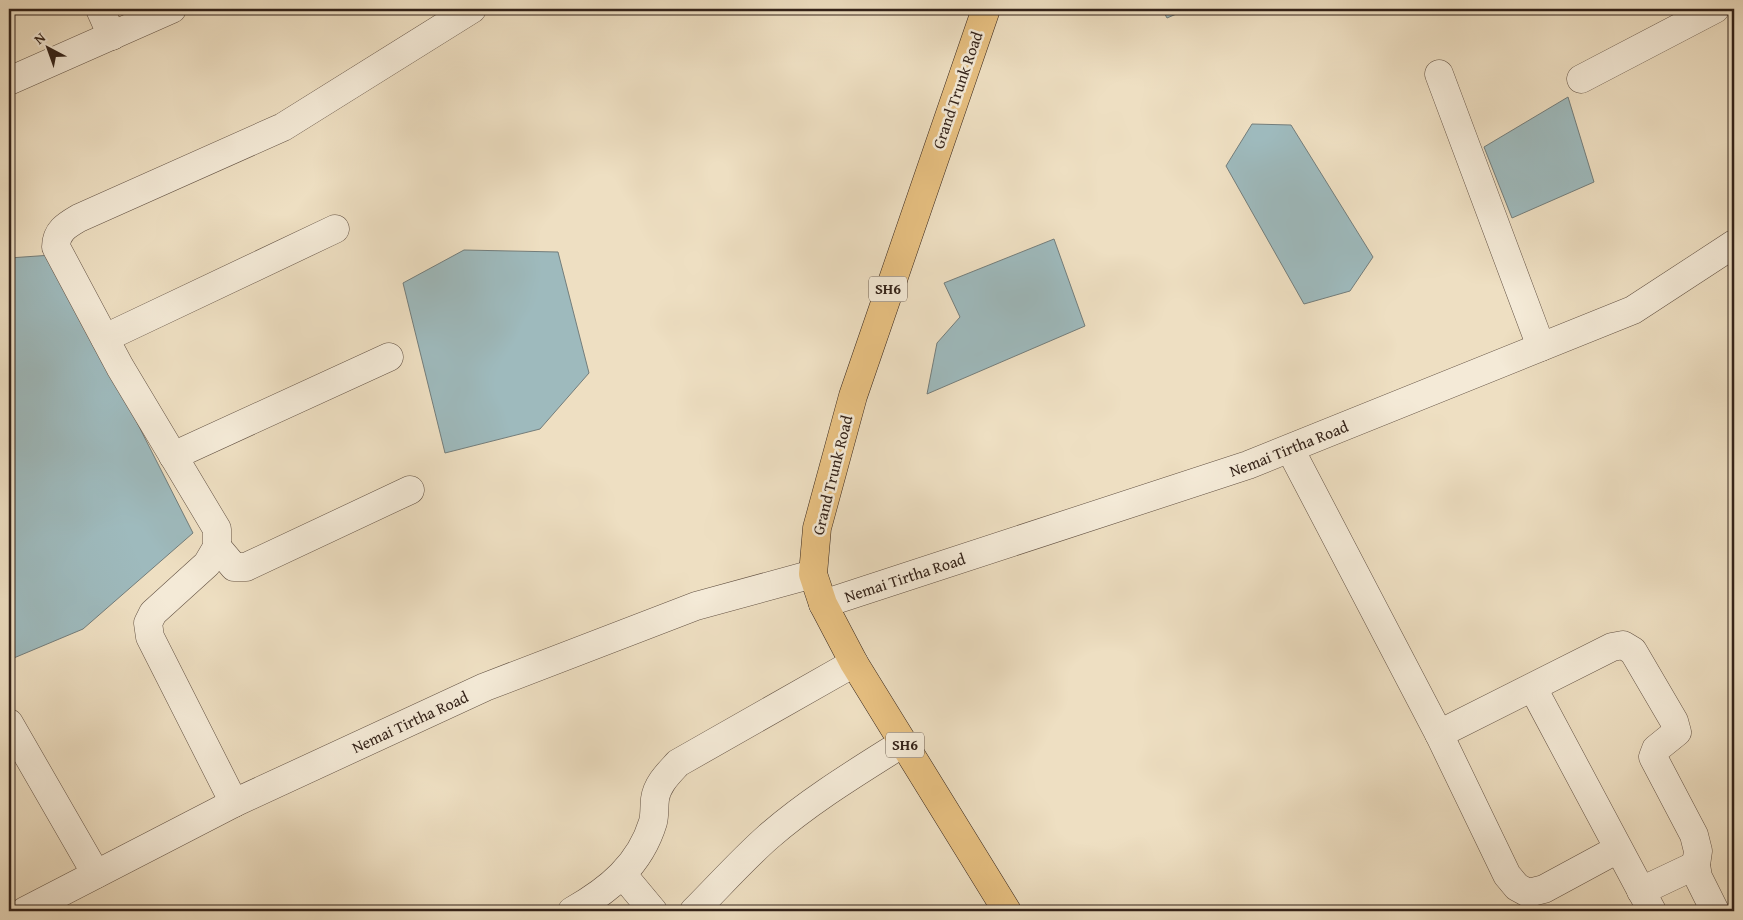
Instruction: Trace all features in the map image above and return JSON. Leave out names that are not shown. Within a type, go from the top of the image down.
[{"type":"main road","name":"Grand Trunk Road","points":[[986,9],[853,396],[816,528],[813,574],[823,604],[854,663],[1007,911]]},
{"type":"street","points":[[100,9],[112,36]]},
{"type":"street","points":[[9,82],[172,9]]},
{"type":"street","points":[[234,803],[148,630],[149,618],[153,612],[207,564],[217,548],[217,529],[105,338],[56,247],[58,235],[66,225],[283,127],[472,9]]},
{"type":"street","points":[[1581,79],[1715,9]]},
{"type":"street","points":[[1439,74],[1541,347]]},
{"type":"street","points":[[105,338],[335,229]]},
{"type":"street","name":"Nemai Tirtha Road","points":[[823,604],[1248,465],[1633,310],[1734,244]]},
{"type":"street","points":[[173,456],[389,357]]},
{"type":"street","points":[[1290,448],[1439,734],[1508,875],[1517,887],[1528,893],[1544,889],[1618,849]]},
{"type":"street","points":[[217,548],[234,567],[246,567],[410,490]]},
{"type":"street","name":"Nemai Tirtha Road","points":[[25,911],[234,803],[485,688],[596,643],[696,606],[813,574]]},
{"type":"street","points":[[1439,734],[1612,647],[1623,645],[1633,651],[1674,722],[1677,732],[1656,748],[1653,757],[1694,835],[1698,851],[1696,865],[1698,878],[1715,911]]},
{"type":"street","points":[[572,911],[606,889],[623,875],[636,859],[651,828],[655,797],[664,779],[678,763],[854,663]]},
{"type":"street","points":[[1533,688],[1646,901],[1696,865]]},
{"type":"street","points":[[9,723],[96,874]]},
{"type":"street","points":[[694,911],[766,838],[824,793],[903,743]]},
{"type":"street","points":[[623,875],[653,911]]},
{"type":"water","points":[[1162,9],[1188,9],[1167,18]]},
{"type":"water","points":[[1568,97],[1594,182],[1512,218],[1484,147]]},
{"type":"water","points":[[1252,124],[1291,125],[1373,257],[1350,291],[1304,304],[1226,166]]},
{"type":"water","points":[[1054,239],[1085,326],[927,394],[937,343],[960,317],[944,283]]},
{"type":"water","points":[[464,250],[558,252],[589,373],[540,429],[445,453],[403,283]]},
{"type":"water","points":[[52,255],[193,533],[83,629],[9,660],[9,258]]}]
